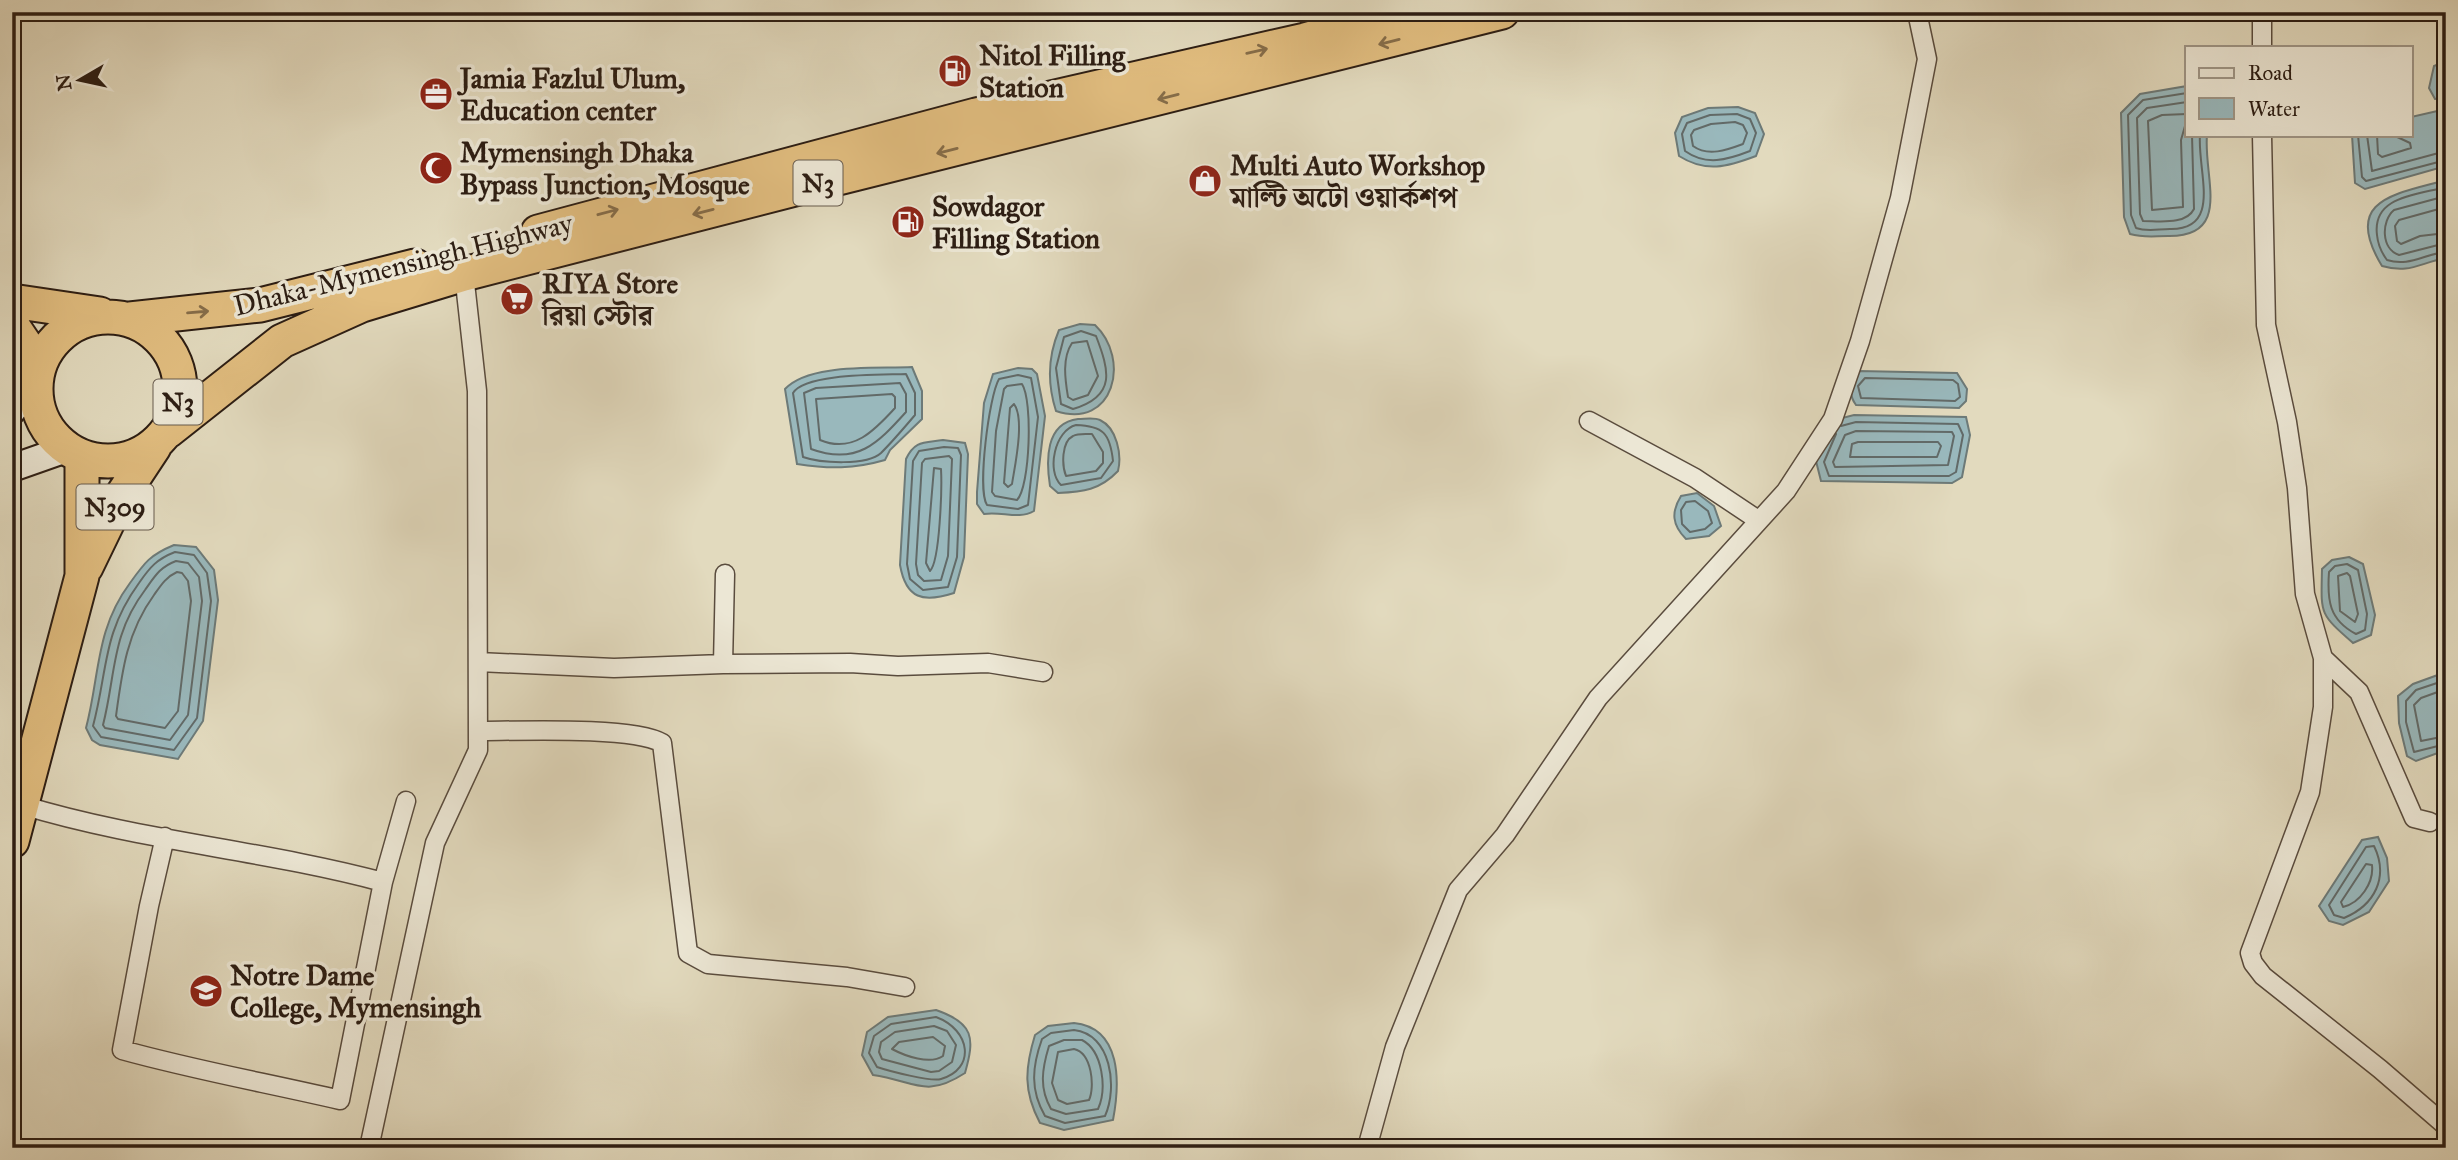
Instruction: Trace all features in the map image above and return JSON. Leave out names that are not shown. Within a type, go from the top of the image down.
[{"type":"highway","name":"Dhaka-Mymensingh Highway","points":[[121,318],[273,302],[976,115],[1305,40],[1407,12]]},
{"type":"highway","name":"Dhaka-Mymensingh Highway","points":[[162,437],[282,341],[362,305],[464,274],[1502,12]]},
{"type":"highway","name":"N3","points":[[12,301],[121,318],[150,330],[166,345],[177,365],[180,388],[177,410],[162,437],[139,455],[119,461],[98,462],[74,453]]},
{"type":"highway","name":"N3","points":[[38,370],[54,341],[76,323],[94,317],[121,318]]},
{"type":"highway","points":[[12,325],[38,370],[36,401],[44,424],[74,453]]},
{"type":"highway","name":"N309","points":[[12,841],[82,576],[117,503],[162,437]]},
{"type":"highway","name":"N309","points":[[74,453],[82,576]]},
{"type":"main road","points":[[12,411],[38,370]]},
{"type":"main road","points":[[12,468],[74,453]]},
{"type":"street","points":[[1367,1148],[1395,1047],[1458,890],[1505,835],[1598,698],[1786,491],[1833,419],[1860,341],[1900,198],[1927,59],[1916,12]]},
{"type":"street","points":[[2262,12],[2262,46]]},
{"type":"street","points":[[2262,136],[2266,326],[2287,422],[2297,488],[2305,594],[2323,657],[2323,707],[2310,792],[2250,953],[2253,963],[2263,976],[2380,1069],[2446,1126]]},
{"type":"street","points":[[369,1148],[435,843],[478,750],[477,391],[464,274]]},
{"type":"street","points":[[1589,421],[1695,478],[1758,520]]},
{"type":"street","points":[[723,664],[725,574]]},
{"type":"street","points":[[2323,657],[2359,692],[2414,818],[2430,822]]},
{"type":"street","points":[[478,662],[614,668],[723,664],[850,663],[898,666],[988,663],[1043,672]]},
{"type":"street","points":[[478,732],[575,732],[652,737],[662,743],[688,953],[708,964],[847,977],[905,987]]},
{"type":"street","points":[[165,838],[149,906],[122,1050],[166,1063],[264,1081],[340,1100],[383,882],[406,800]]},
{"type":"street","points":[[22,805],[67,819],[319,865],[383,882]]},
{"type":"water","points":[[2446,61],[2446,98],[2435,99],[2429,88],[2434,66]]},
{"type":"water","points":[[2185,86],[2185,136],[2207,136],[2210,186],[2208,216],[2201,227],[2188,234],[2130,234],[2124,217],[2121,113],[2140,94]]},
{"type":"water","points":[[1738,107],[1755,113],[1764,134],[1756,156],[1736,163],[1708,166],[1698,165],[1679,156],[1675,133],[1682,117],[1708,108]]},
{"type":"water","points":[[2446,109],[2446,166],[2365,189],[2355,183],[2352,136],[2412,136],[2412,117]]},
{"type":"water","points":[[2446,180],[2446,258],[2400,269],[2382,266],[2371,244],[2368,226],[2371,213],[2380,203],[2393,196]]},
{"type":"water","points":[[1080,324],[1095,325],[1106,339],[1114,372],[1111,388],[1103,401],[1092,410],[1076,414],[1056,411],[1050,370],[1053,350],[1059,330]]},
{"type":"water","points":[[912,367],[922,391],[922,419],[890,450],[885,460],[841,467],[797,464],[785,389],[810,375],[827,371]]},
{"type":"water","points":[[1018,368],[1032,369],[1037,374],[1045,416],[1034,511],[1022,515],[984,514],[977,504],[977,492],[984,403],[993,374]]},
{"type":"water","points":[[1858,371],[1957,373],[1967,389],[1966,401],[1959,408],[1856,405],[1851,392]]},
{"type":"water","points":[[1854,415],[1966,417],[1970,435],[1962,477],[1952,483],[1821,481],[1816,461],[1834,420]]},
{"type":"water","points":[[1078,419],[1098,419],[1111,429],[1119,450],[1118,471],[1091,489],[1058,493],[1050,486],[1050,445],[1059,428]]},
{"type":"water","points":[[943,440],[965,443],[968,454],[964,557],[954,593],[925,598],[918,596],[907,585],[900,565],[906,459],[917,445]]},
{"type":"water","points":[[1697,493],[1714,506],[1721,526],[1709,536],[1686,539],[1678,529],[1674,513],[1681,496]]},
{"type":"water","points":[[174,545],[196,547],[214,570],[218,600],[203,721],[178,759],[100,745],[92,740],[86,728],[100,653],[110,618],[135,576],[149,560]]},
{"type":"water","points":[[2349,557],[2363,564],[2375,615],[2371,635],[2353,643],[2328,619],[2322,605],[2322,569],[2332,560]]},
{"type":"water","points":[[2446,672],[2446,750],[2416,761],[2407,756],[2399,723],[2398,696],[2413,684]]},
{"type":"water","points":[[2378,837],[2387,858],[2389,881],[2369,912],[2343,925],[2329,921],[2319,906],[2362,840]]},
{"type":"water","points":[[936,1010],[965,1026],[970,1050],[965,1073],[951,1081],[929,1087],[873,1075],[862,1055],[867,1032],[888,1017]]},
{"type":"water","points":[[1074,1023],[1090,1027],[1101,1035],[1109,1046],[1114,1060],[1117,1090],[1113,1120],[1064,1130],[1040,1123],[1034,1111],[1027,1079],[1035,1035],[1048,1026]]},
{"type":"place","name":"Nitol Filling Station","points":[[955,71]]},
{"type":"place","name":"Jamia Fazlul Ulum, Education center","points":[[436,94]]},
{"type":"place","name":"Mymensingh Dhaka Bypass Junction, Mosque","points":[[436,168]]},
{"type":"place","name":"Multi Auto Workshop মাল্টি অটো ওয়ার্কশপ","points":[[1205,181]]},
{"type":"place","name":"Sowdagor Filling Station","points":[[908,222]]},
{"type":"place","name":"RIYA Store রিয়া স্টোর","points":[[517,299]]},
{"type":"place","name":"Notre Dame College, Mymensingh","points":[[206,991]]}]
